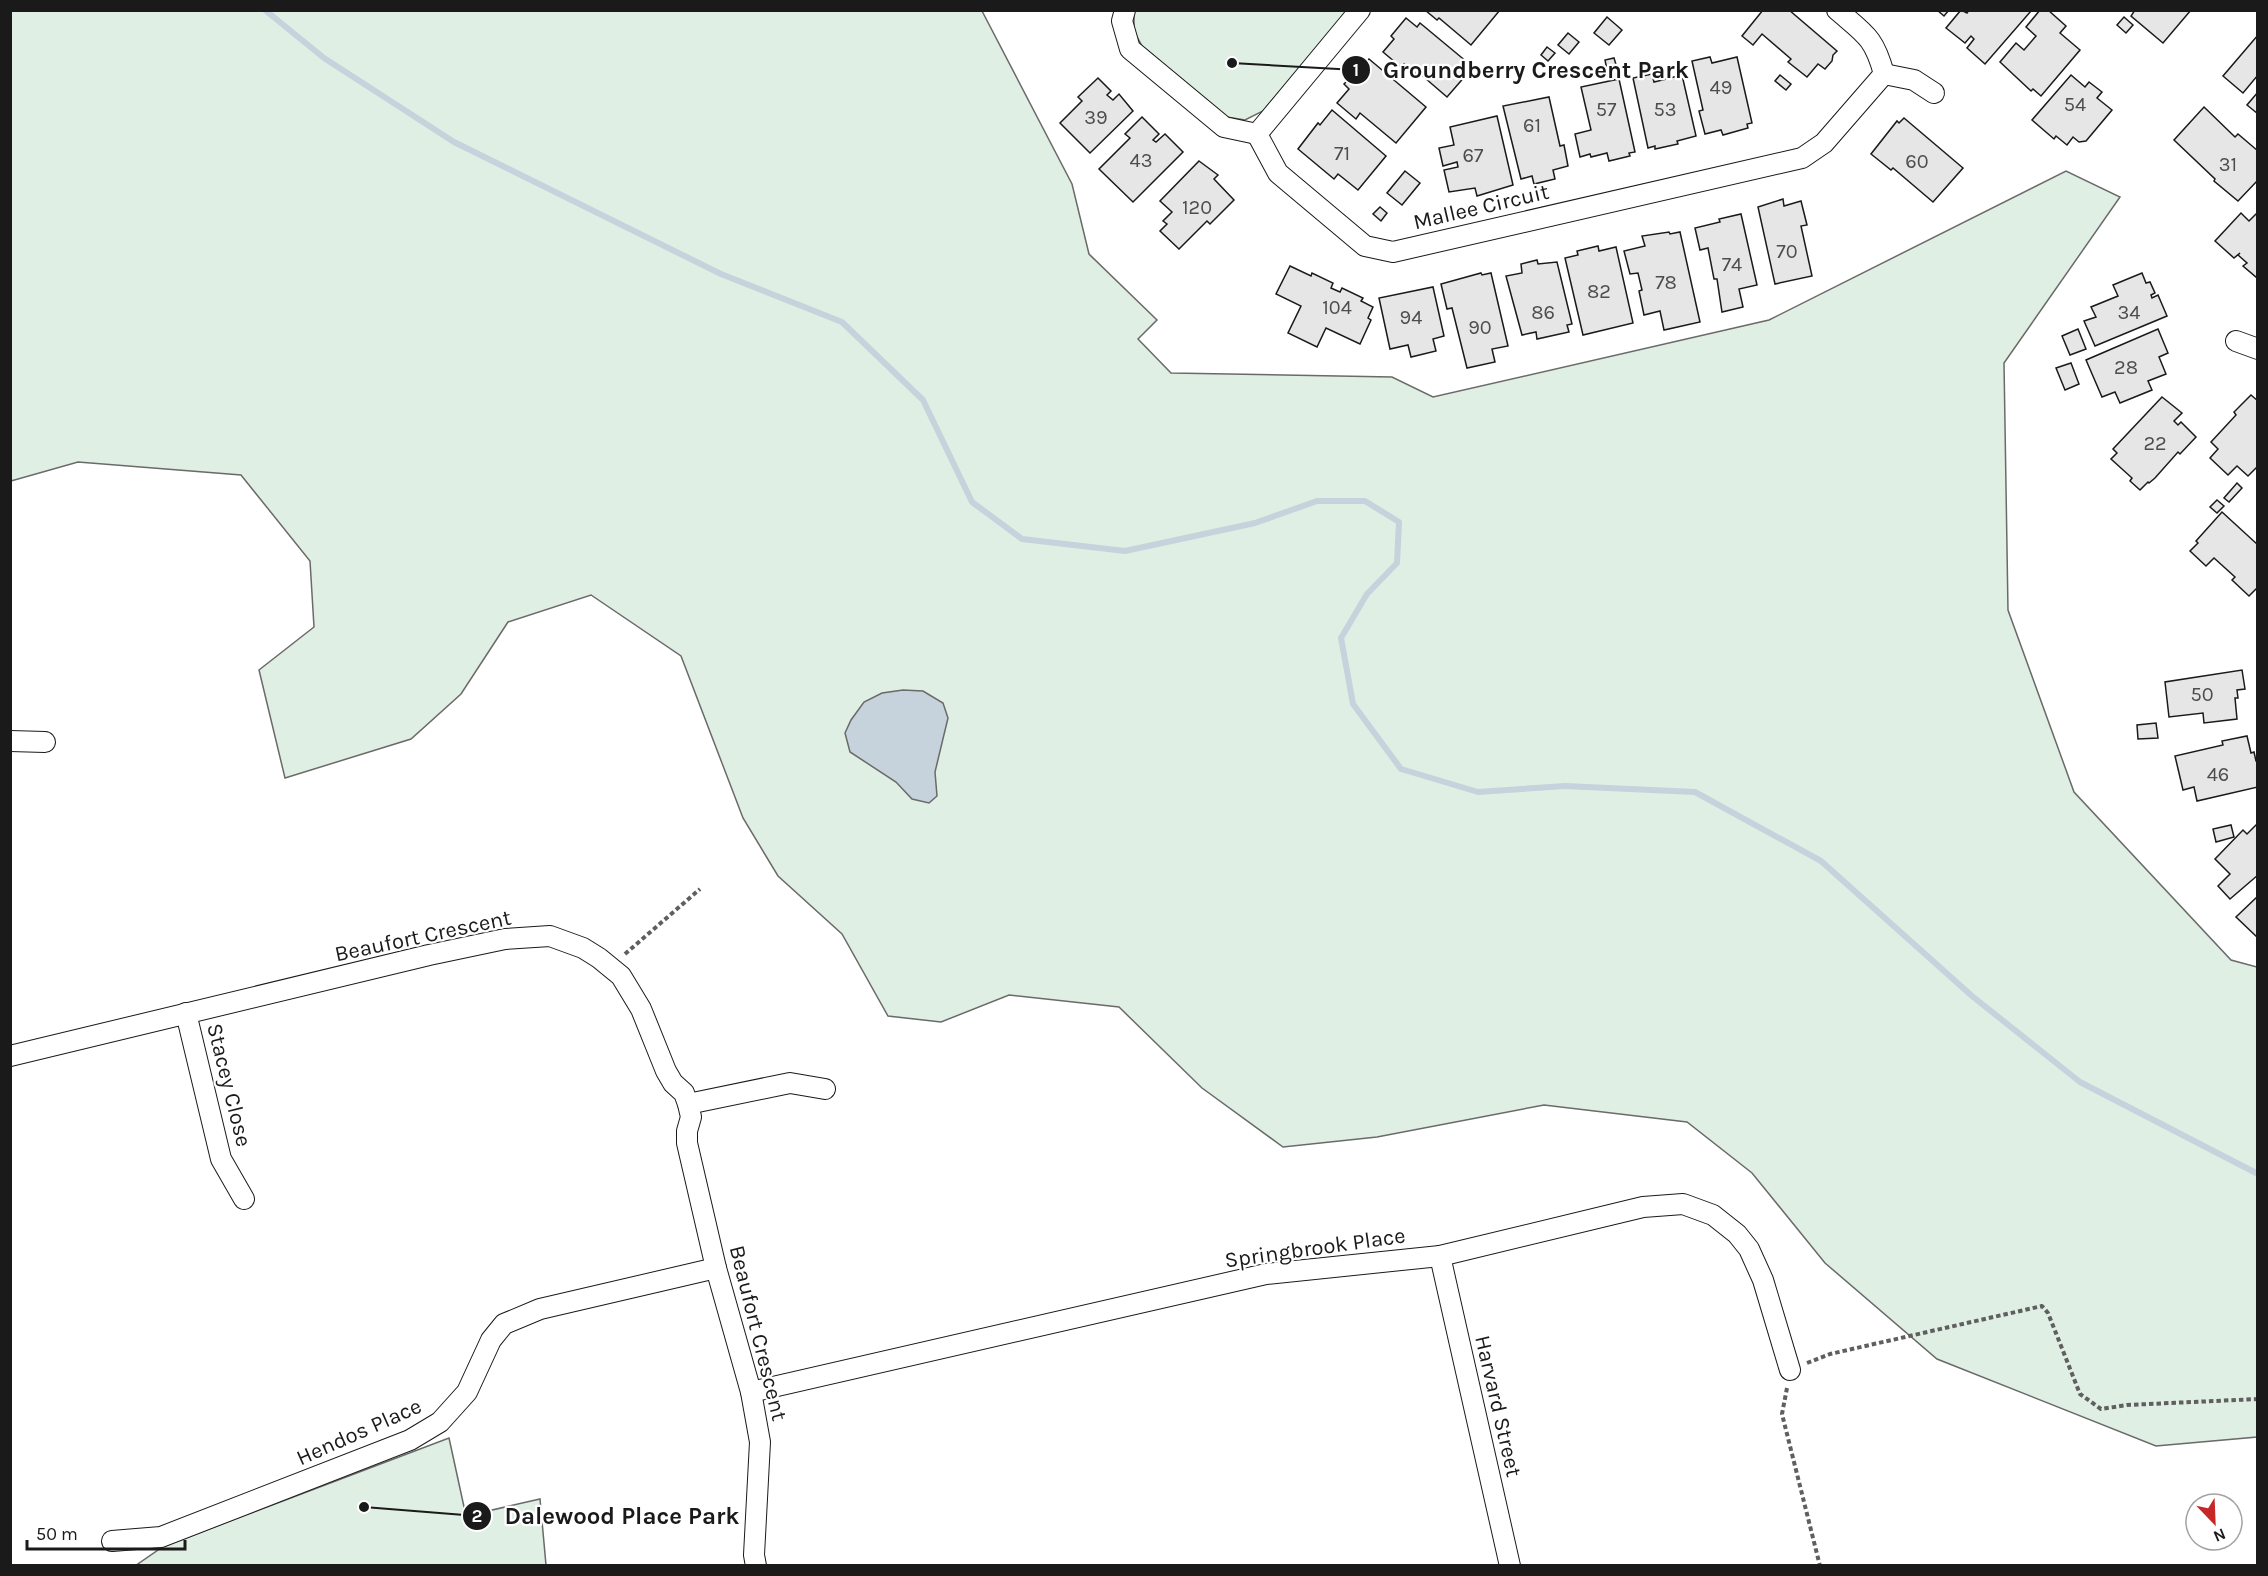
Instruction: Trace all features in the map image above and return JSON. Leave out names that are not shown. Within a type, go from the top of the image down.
[{"type":"street","points":[[1125,10],[1122,21],[1130,49],[1224,127],[1257,134],[1360,10]]},
{"type":"street","points":[[1837,10],[1872,40],[1884,74],[1914,80],[1934,93]]},
{"type":"street","name":"Mallee Circuit","points":[[1257,134],[1278,173],[1365,246],[1393,252],[1802,159],[1824,143],[1884,74]]},
{"type":"street","points":[[2236,341],[2258,349]]},
{"type":"street","points":[[10,741],[45,742]]},
{"type":"street","name":"Beaufort Crescent","points":[[10,1056],[338,979],[429,955],[505,939],[550,936],[583,948],[599,958],[621,976],[641,1009],[666,1071],[673,1083],[684,1093],[688,1104],[691,1117],[687,1131],[687,1143],[716,1268],[750,1392],[760,1442],[754,1555],[756,1566]]},
{"type":"street","name":"Stacey Close","points":[[186,1013],[221,1159],[244,1199]]},
{"type":"street","points":[[688,1104],[790,1083],[825,1089]]},
{"type":"street","name":"Springbrook Place","points":[[750,1392],[1266,1274],[1440,1256],[1643,1207],[1683,1204],[1713,1215],[1737,1234],[1749,1249],[1763,1280],[1790,1370]]},
{"type":"street","name":"Harvard Street","points":[[1440,1256],[1510,1566]]},
{"type":"street","name":"Hendos Place","points":[[112,1541],[162,1537],[410,1440],[440,1422],[467,1392],[491,1340],[504,1324],[540,1309],[716,1268]]},
{"type":"path","points":[[625,954],[700,889]]},
{"type":"path","points":[[1820,1566],[1782,1414],[1790,1370],[1830,1354],[2042,1306],[2048,1313],[2080,1394],[2101,1410],[2127,1405],[2258,1399]]},
{"type":"green space","points":[[1134,10],[1348,11],[1263,111],[1245,120],[1227,117],[1142,46],[1134,31]]},
{"type":"green space","points":[[11,11],[982,11],[1072,184],[1089,254],[1157,320],[1138,339],[1171,373],[1392,377],[1433,397],[1769,320],[2066,171],[2120,197],[2004,363],[2008,610],[2074,792],[2231,960],[2257,967],[2257,1437],[2156,1446],[1937,1359],[1825,1263],[1752,1173],[1687,1122],[1544,1105],[1377,1137],[1283,1147],[1202,1088],[1119,1007],[1009,995],[941,1022],[888,1016],[842,934],[778,876],[743,818],[681,656],[591,595],[508,622],[461,694],[411,739],[285,778],[259,670],[314,627],[310,561],[241,475],[78,462],[11,481]]},
{"type":"green space","points":[[449,1438],[466,1516],[540,1499],[546,1565],[135,1566],[164,1546]]},
{"type":"shaded area","points":[[903,690],[923,691],[943,703],[948,718],[935,772],[937,796],[929,803],[912,799],[896,782],[850,752],[845,733],[864,702],[882,693]]},
{"type":"building","points":[[1425,10],[1500,10],[1471,45],[1439,18],[1437,20]]},
{"type":"building","points":[[1763,10],[1789,10],[1837,51],[1832,61],[1825,69],[1818,64],[1807,77],[1788,62],[1791,59],[1762,34],[1753,45],[1742,36]]},
{"type":"building","points":[[1937,10],[1949,10],[1944,16]]},
{"type":"building","points":[[1961,10],[1967,13],[1969,10],[2031,11],[1985,64],[1967,48],[1974,39],[1971,36],[1965,43],[1946,28]]},
{"type":"building","points":[[2040,10],[2048,10],[2066,26],[2060,33],[2080,50],[2041,96],[2033,89],[2031,91],[2000,62],[2016,43],[2024,50],[2036,36],[2026,27]]},
{"type":"building","points":[[2135,10],[2191,10],[2163,43],[2131,16]]},
{"type":"building","points":[[1607,17],[1622,30],[1609,45],[1594,33]]},
{"type":"building","points":[[2124,17],[2133,25],[2126,33],[2117,25]]},
{"type":"building","points":[[1406,18],[1417,27],[1420,23],[1473,67],[1447,97],[1418,72],[1417,75],[1404,64],[1402,68],[1383,52],[1394,39],[1391,36]]},
{"type":"building","points":[[1568,33],[1579,42],[1569,54],[1558,45]]},
{"type":"building","points":[[2258,35],[2258,75],[2243,93],[2223,76]]},
{"type":"building","points":[[1547,47],[1555,53],[1548,61],[1541,55]]},
{"type":"building","points":[[1710,57],[1712,63],[1737,57],[1752,123],[1747,124],[1748,128],[1723,135],[1721,130],[1705,134],[1699,111],[1703,110],[1692,61]]},
{"type":"building","points":[[1614,58],[1617,68],[1607,70],[1605,60]]},
{"type":"building","points":[[1369,59],[1426,107],[1396,143],[1360,113],[1356,119],[1337,103],[1349,89],[1344,84]]},
{"type":"building","points":[[1652,74],[1654,82],[1682,75],[1696,136],[1677,141],[1678,144],[1655,149],[1655,146],[1648,148],[1633,78]]},
{"type":"building","points":[[1780,75],[1791,84],[1786,90],[1775,81]]},
{"type":"building","points":[[2071,75],[2085,87],[2089,82],[2102,92],[2097,98],[2112,110],[2086,141],[2079,142],[2073,137],[2067,145],[2056,136],[2054,139],[2032,120]]},
{"type":"building","points":[[1098,78],[1111,91],[1107,95],[1113,100],[1119,94],[1133,111],[1090,153],[1060,123],[1082,101],[1078,97]]},
{"type":"building","points":[[1619,79],[1635,152],[1629,153],[1630,156],[1609,161],[1607,153],[1580,157],[1575,134],[1591,130],[1581,87]]},
{"type":"building","points":[[2258,92],[2258,114],[2247,105]]},
{"type":"building","points":[[1549,97],[1560,146],[1564,145],[1568,166],[1553,170],[1555,179],[1534,184],[1532,176],[1521,179],[1503,106]]},
{"type":"building","points":[[2204,107],[2235,137],[2238,134],[2258,151],[2258,180],[2238,201],[2214,181],[2215,179],[2174,140]]},
{"type":"building","points":[[1332,110],[1386,156],[1358,190],[1338,174],[1334,179],[1298,149],[1318,123],[1320,125]]},
{"type":"building","points":[[1497,116],[1513,185],[1477,196],[1475,188],[1449,192],[1444,170],[1458,167],[1457,162],[1443,166],[1439,148],[1454,145],[1450,127]]},
{"type":"building","points":[[1142,117],[1159,134],[1153,140],[1156,142],[1165,134],[1183,152],[1133,202],[1099,169],[1130,138],[1125,134]]},
{"type":"building","points":[[1904,118],[1963,168],[1933,202],[1893,168],[1891,170],[1871,154],[1897,121],[1899,123]]},
{"type":"building","points":[[1199,161],[1218,175],[1214,179],[1234,200],[1210,224],[1207,221],[1179,249],[1160,231],[1167,224],[1163,221],[1172,212],[1160,201]]},
{"type":"building","points":[[1405,171],[1420,183],[1402,205],[1387,193]]},
{"type":"building","points":[[1783,199],[1784,206],[1801,201],[1807,225],[1801,226],[1812,276],[1775,284],[1758,207]]},
{"type":"building","points":[[1380,207],[1387,213],[1381,221],[1373,214]]},
{"type":"building","points":[[2258,212],[2258,276],[2256,277],[2243,266],[2247,263],[2238,255],[2240,253],[2234,258],[2215,241],[2241,213],[2249,221]]},
{"type":"building","points":[[1741,214],[1757,285],[1739,289],[1743,307],[1722,312],[1717,279],[1714,279],[1708,248],[1700,250],[1695,228]]},
{"type":"building","points":[[1669,232],[1670,234],[1680,232],[1700,322],[1664,330],[1660,311],[1644,315],[1638,273],[1630,274],[1624,251],[1645,246],[1642,236]]},
{"type":"building","points":[[1598,246],[1599,251],[1616,247],[1633,323],[1583,335],[1565,258],[1578,255],[1577,251]]},
{"type":"building","points":[[1537,260],[1538,264],[1557,262],[1572,324],[1567,325],[1569,332],[1537,339],[1536,332],[1522,335],[1506,276],[1522,273],[1521,264]]},
{"type":"building","points":[[1290,266],[1333,283],[1331,288],[1340,292],[1342,288],[1363,298],[1361,301],[1373,307],[1368,318],[1371,320],[1360,344],[1326,328],[1317,347],[1288,333],[1301,306],[1276,294]]},
{"type":"building","points":[[1481,273],[1482,275],[1491,273],[1508,346],[1492,349],[1495,362],[1467,368],[1452,308],[1447,309],[1441,284]]},
{"type":"building","points":[[2142,273],[2146,283],[2150,282],[2155,293],[2151,295],[2152,298],[2158,295],[2167,316],[2095,346],[2084,321],[2096,317],[2091,307],[2118,296],[2113,285]]},
{"type":"building","points":[[1433,287],[1444,336],[1433,339],[1436,351],[1411,357],[1408,345],[1390,349],[1379,298]]},
{"type":"building","points":[[2078,329],[2086,349],[2070,355],[2062,336]]},
{"type":"building","points":[[2158,329],[2168,353],[2159,357],[2166,374],[2148,381],[2152,390],[2120,403],[2115,392],[2102,397],[2086,360]]},
{"type":"building","points":[[2071,363],[2079,384],[2065,390],[2056,368]]},
{"type":"building","points":[[2251,395],[2258,401],[2258,466],[2248,476],[2237,466],[2228,475],[2210,458],[2218,449],[2211,442],[2236,415],[2234,412]]},
{"type":"building","points":[[2162,397],[2182,413],[2174,421],[2178,425],[2181,422],[2196,437],[2140,490],[2130,481],[2132,478],[2111,459],[2117,453],[2113,449]]},
{"type":"building","points":[[2237,483],[2242,488],[2229,502],[2224,498]]},
{"type":"building","points":[[2217,500],[2224,506],[2217,513],[2210,507]]},
{"type":"building","points":[[2222,512],[2258,545],[2258,587],[2249,596],[2232,580],[2235,577],[2214,558],[2206,566],[2190,551]]},
{"type":"building","points":[[2242,670],[2245,689],[2237,690],[2238,698],[2235,698],[2237,719],[2204,723],[2203,713],[2169,717],[2165,682]]},
{"type":"building","points":[[2156,723],[2158,738],[2138,739],[2137,725]]},
{"type":"building","points":[[2247,736],[2251,753],[2254,752],[2256,761],[2258,761],[2258,787],[2197,801],[2194,787],[2183,790],[2175,756],[2223,745],[2222,741]]},
{"type":"building","points":[[2258,823],[2258,875],[2230,899],[2218,886],[2230,874],[2215,859],[2243,830],[2247,834]]},
{"type":"building","points":[[2231,825],[2234,837],[2216,842],[2213,829]]},
{"type":"building","points":[[2258,896],[2258,938],[2236,917]]},
{"type":"waterway","points":[[265,10],[324,58],[454,142],[721,274],[842,322],[923,400],[972,502],[1022,539],[1125,551],[1255,523],[1317,501],[1365,501],[1399,522],[1397,563],[1367,594],[1341,638],[1353,704],[1401,769],[1478,792],[1565,786],[1695,792],[1821,861],[1972,996],[2080,1082],[2258,1174]]},
{"type":"place","name":"Groundberry Crescent Park","points":[[1232,63]]},
{"type":"place","name":"Dalewood Place Park","points":[[364,1507]]}]
